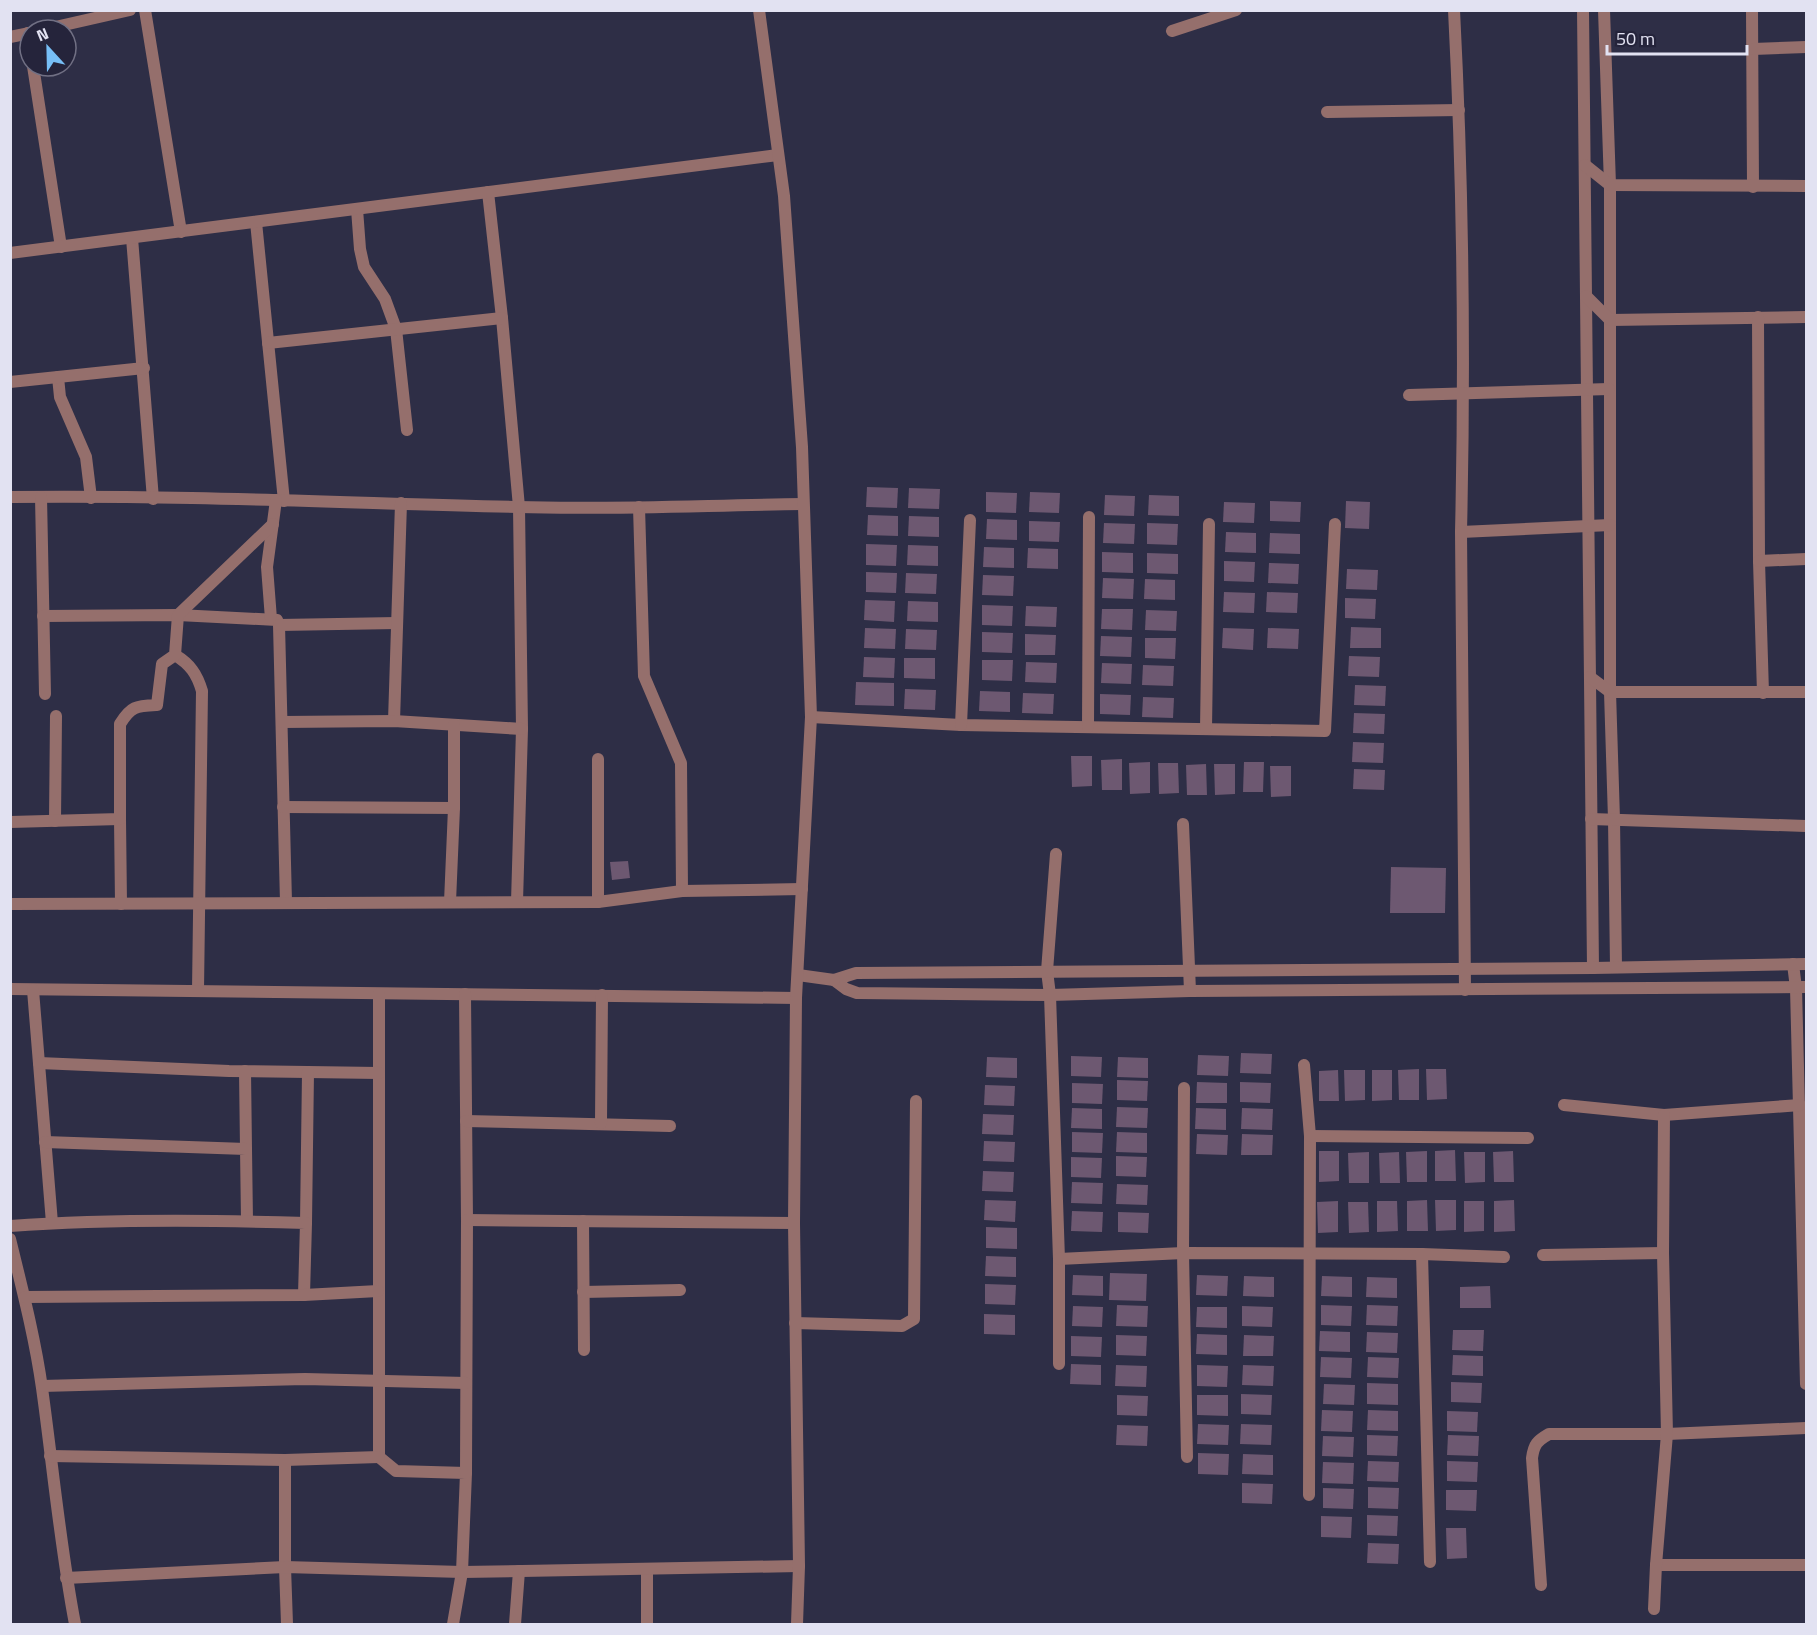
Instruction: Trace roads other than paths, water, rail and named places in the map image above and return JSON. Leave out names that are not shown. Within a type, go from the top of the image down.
[{"type":"street","points":[[78,22],[130,10]]},
{"type":"street","points":[[145,10],[182,232]]},
{"type":"street","points":[[759,10],[784,196],[799,411],[811,717],[796,998],[794,1223],[799,1566],[797,1624]]},
{"type":"street","points":[[1172,31],[1236,10]]},
{"type":"street","points":[[1454,10],[1459,110],[1464,394],[1461,532],[1465,990]]},
{"type":"street","points":[[1583,10],[1593,968]]},
{"type":"street","points":[[1604,10],[1610,185],[1610,692],[1614,819],[1611,968],[1606,989]]},
{"type":"street","points":[[1752,10],[1753,187]]},
{"type":"street","points":[[1753,49],[1806,47]]},
{"type":"street","points":[[35,78],[61,247]]},
{"type":"street","points":[[1327,112],[1459,110]]},
{"type":"street","points":[[10,253],[778,155]]},
{"type":"street","points":[[1585,165],[1610,185],[1806,186]]},
{"type":"street","points":[[488,192],[519,507],[522,729],[517,902]]},
{"type":"street","points":[[357,209],[360,249],[364,267],[385,299],[396,329],[407,430]]},
{"type":"street","points":[[256,222],[280,500],[273,524],[267,567],[275,622],[282,722],[286,903]]},
{"type":"street","points":[[132,238],[153,498]]},
{"type":"street","points":[[1586,296],[1610,320],[1806,317]]},
{"type":"street","points":[[1758,316],[1759,561],[1763,693]]},
{"type":"street","points":[[268,343],[502,318]]},
{"type":"street","points":[[10,382],[144,368]]},
{"type":"street","points":[[58,377],[60,397],[87,458],[91,498]]},
{"type":"street","points":[[1409,395],[1609,389]]},
{"type":"street","points":[[10,497],[280,500],[519,507],[803,504]]},
{"type":"street","points":[[41,497],[45,694]]},
{"type":"street","points":[[394,721],[401,503]]},
{"type":"street","points":[[639,507],[644,676],[681,763],[682,891]]},
{"type":"street","points":[[1088,727],[1089,517]]},
{"type":"street","points":[[961,724],[970,520]]},
{"type":"street","points":[[175,655],[178,615],[273,524]]},
{"type":"street","points":[[1206,729],[1209,524]]},
{"type":"street","points":[[811,717],[961,724],[1325,731],[1335,524]]},
{"type":"street","points":[[1461,532],[1610,525]]},
{"type":"street","points":[[1759,561],[1806,560]]},
{"type":"street","points":[[43,616],[178,615],[275,622],[397,623]]},
{"type":"street","points":[[122,904],[120,724],[128,711],[137,706],[157,705],[162,664],[175,655]]},
{"type":"street","points":[[175,655],[187,662],[198,678],[202,691],[201,903],[198,991]]},
{"type":"street","points":[[1590,677],[1610,692],[1806,692]]},
{"type":"street","points":[[56,716],[56,821]]},
{"type":"street","points":[[282,722],[394,721],[522,729]]},
{"type":"street","points":[[450,902],[454,808],[454,725]]},
{"type":"street","points":[[598,759],[598,902]]},
{"type":"street","points":[[283,807],[454,808]]},
{"type":"street","points":[[10,822],[120,819]]},
{"type":"street","points":[[1591,819],[1806,826]]},
{"type":"street","points":[[1183,824],[1190,991]]},
{"type":"street","points":[[1056,854],[1047,971],[1050,995],[1059,1258],[1059,1364]]},
{"type":"street","points":[[10,904],[598,902],[682,891],[802,889]]},
{"type":"street","points":[[1793,964],[1802,988],[1800,1105],[1806,1384]]},
{"type":"street","points":[[798,975],[834,980],[856,973],[1611,968],[1806,964]]},
{"type":"street","points":[[834,980],[856,993],[1050,995],[1190,991],[1802,988]]},
{"type":"street","points":[[10,989],[796,998]]},
{"type":"street","points":[[33,990],[52,1223]]},
{"type":"street","points":[[379,994],[379,1457]]},
{"type":"street","points":[[453,1624],[462,1572],[466,1473],[465,994]]},
{"type":"street","points":[[601,1123],[602,995]]},
{"type":"street","points":[[39,1063],[245,1071],[380,1073]]},
{"type":"street","points":[[1304,1065],[1310,1136],[1309,1495]]},
{"type":"street","points":[[245,1071],[248,1221]]},
{"type":"street","points":[[304,1295],[308,1072]]},
{"type":"street","points":[[1184,1088],[1183,1253],[1187,1457]]},
{"type":"street","points":[[795,1323],[902,1326],[914,1319],[916,1101]]},
{"type":"street","points":[[1564,1106],[1665,1114],[1800,1105]]},
{"type":"street","points":[[1654,1610],[1667,1434],[1664,1253],[1665,1114]]},
{"type":"street","points":[[466,1121],[670,1126]]},
{"type":"street","points":[[1310,1136],[1528,1138]]},
{"type":"street","points":[[45,1142],[246,1149]]},
{"type":"street","points":[[467,1220],[794,1223]]},
{"type":"street","points":[[10,1226],[52,1223],[248,1221],[306,1223]]},
{"type":"street","points":[[583,1221],[584,1350]]},
{"type":"street","points":[[10,1239],[25,1297],[42,1386],[66,1578],[75,1624]]},
{"type":"street","points":[[1059,1258],[1183,1253],[1422,1254],[1504,1257]]},
{"type":"street","points":[[1543,1255],[1664,1253]]},
{"type":"street","points":[[1422,1254],[1430,1562]]},
{"type":"street","points":[[583,1292],[680,1290]]},
{"type":"street","points":[[25,1297],[304,1295],[378,1291]]},
{"type":"street","points":[[42,1386],[304,1379],[466,1383]]},
{"type":"street","points":[[1542,1584],[1532,1458],[1533,1446],[1538,1440],[1549,1434],[1667,1434],[1806,1428]]},
{"type":"street","points":[[50,1456],[285,1460],[379,1457],[396,1471],[466,1473]]},
{"type":"street","points":[[285,1460],[287,1624]]},
{"type":"street","points":[[1656,1565],[1806,1565]]},
{"type":"street","points":[[66,1578],[285,1567],[462,1572],[799,1566]]},
{"type":"street","points":[[647,1569],[647,1624]]},
{"type":"street","points":[[515,1624],[519,1571]]}]
